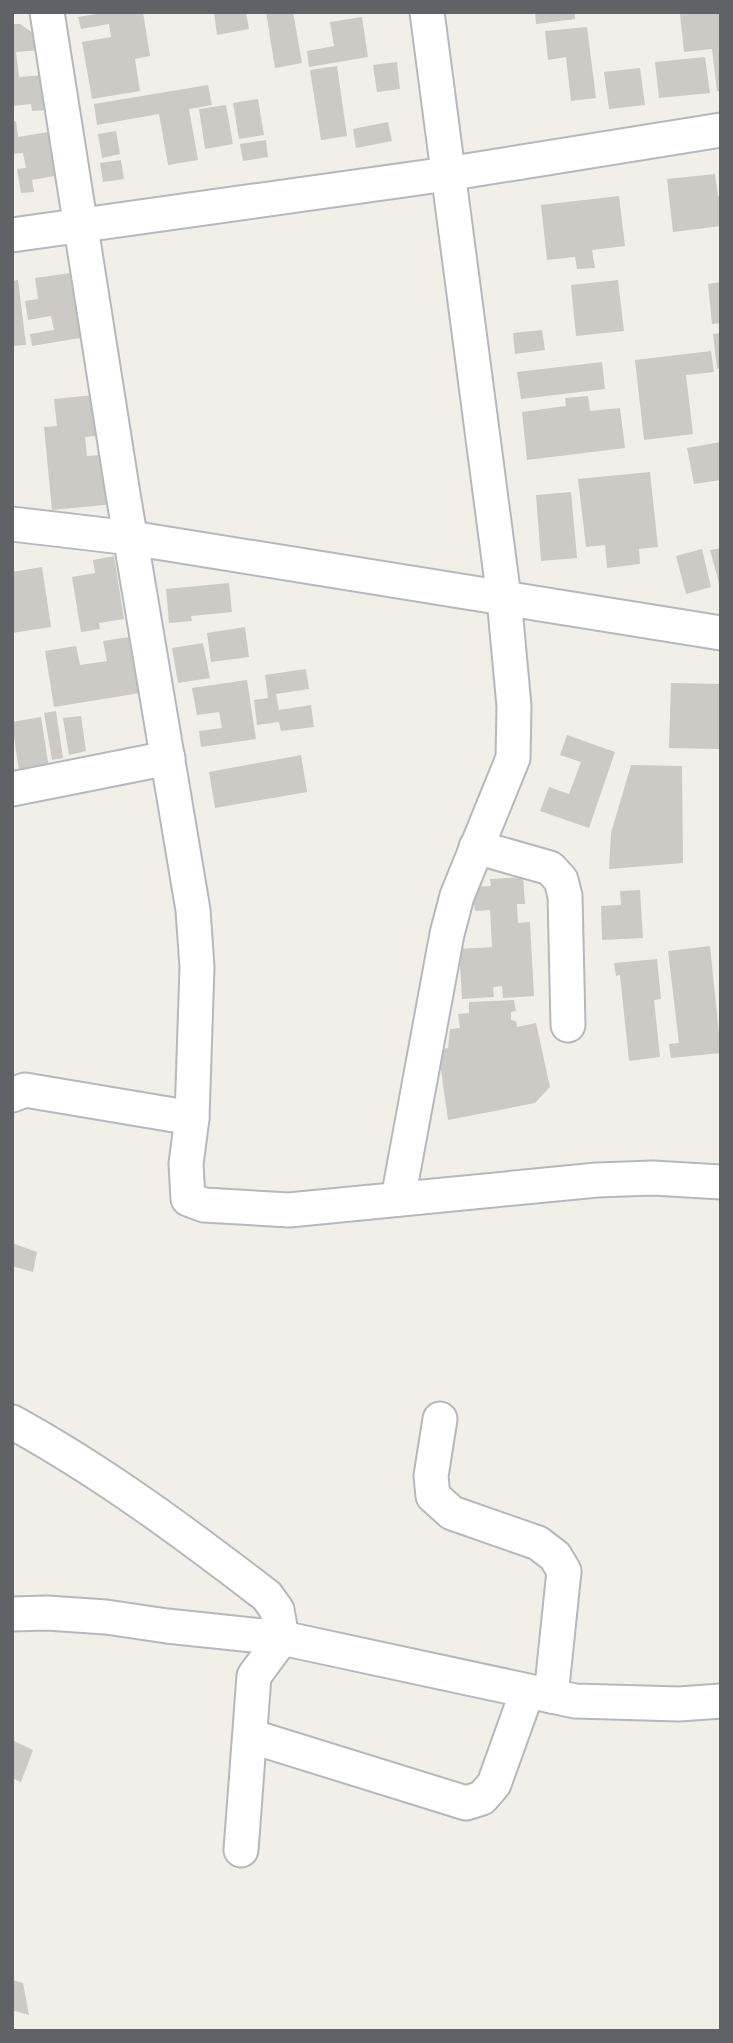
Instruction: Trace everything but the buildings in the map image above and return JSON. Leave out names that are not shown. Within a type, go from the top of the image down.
[{"type":"street","points":[[47,12],[194,922],[197,967],[192,1118],[186,1164],[188,1199],[204,1205],[289,1210],[597,1180],[653,1178],[721,1182]]},
{"type":"street","points":[[398,1199],[447,934],[457,896],[513,758],[514,706],[504,598],[427,12]]},
{"type":"street","points":[[12,235],[447,174],[721,130]]},
{"type":"street","points":[[12,524],[131,538],[721,633]]},
{"type":"street","points":[[12,789],[167,758]]},
{"type":"street","points":[[476,847],[550,868],[561,880],[565,896],[568,1024]]},
{"type":"street","points":[[12,1095],[25,1090],[192,1118]]},
{"type":"street","points":[[250,1736],[466,1803],[482,1798],[494,1784],[539,1694],[564,1571],[555,1556],[538,1542],[452,1513],[433,1496],[431,1476],[440,1419]]},
{"type":"street","points":[[12,1422],[51,1443],[136,1497],[267,1596],[277,1610],[282,1638],[254,1676],[241,1850]]},
{"type":"street","points":[[12,1614],[106,1617],[282,1638],[575,1701],[679,1704],[721,1701]]}]
